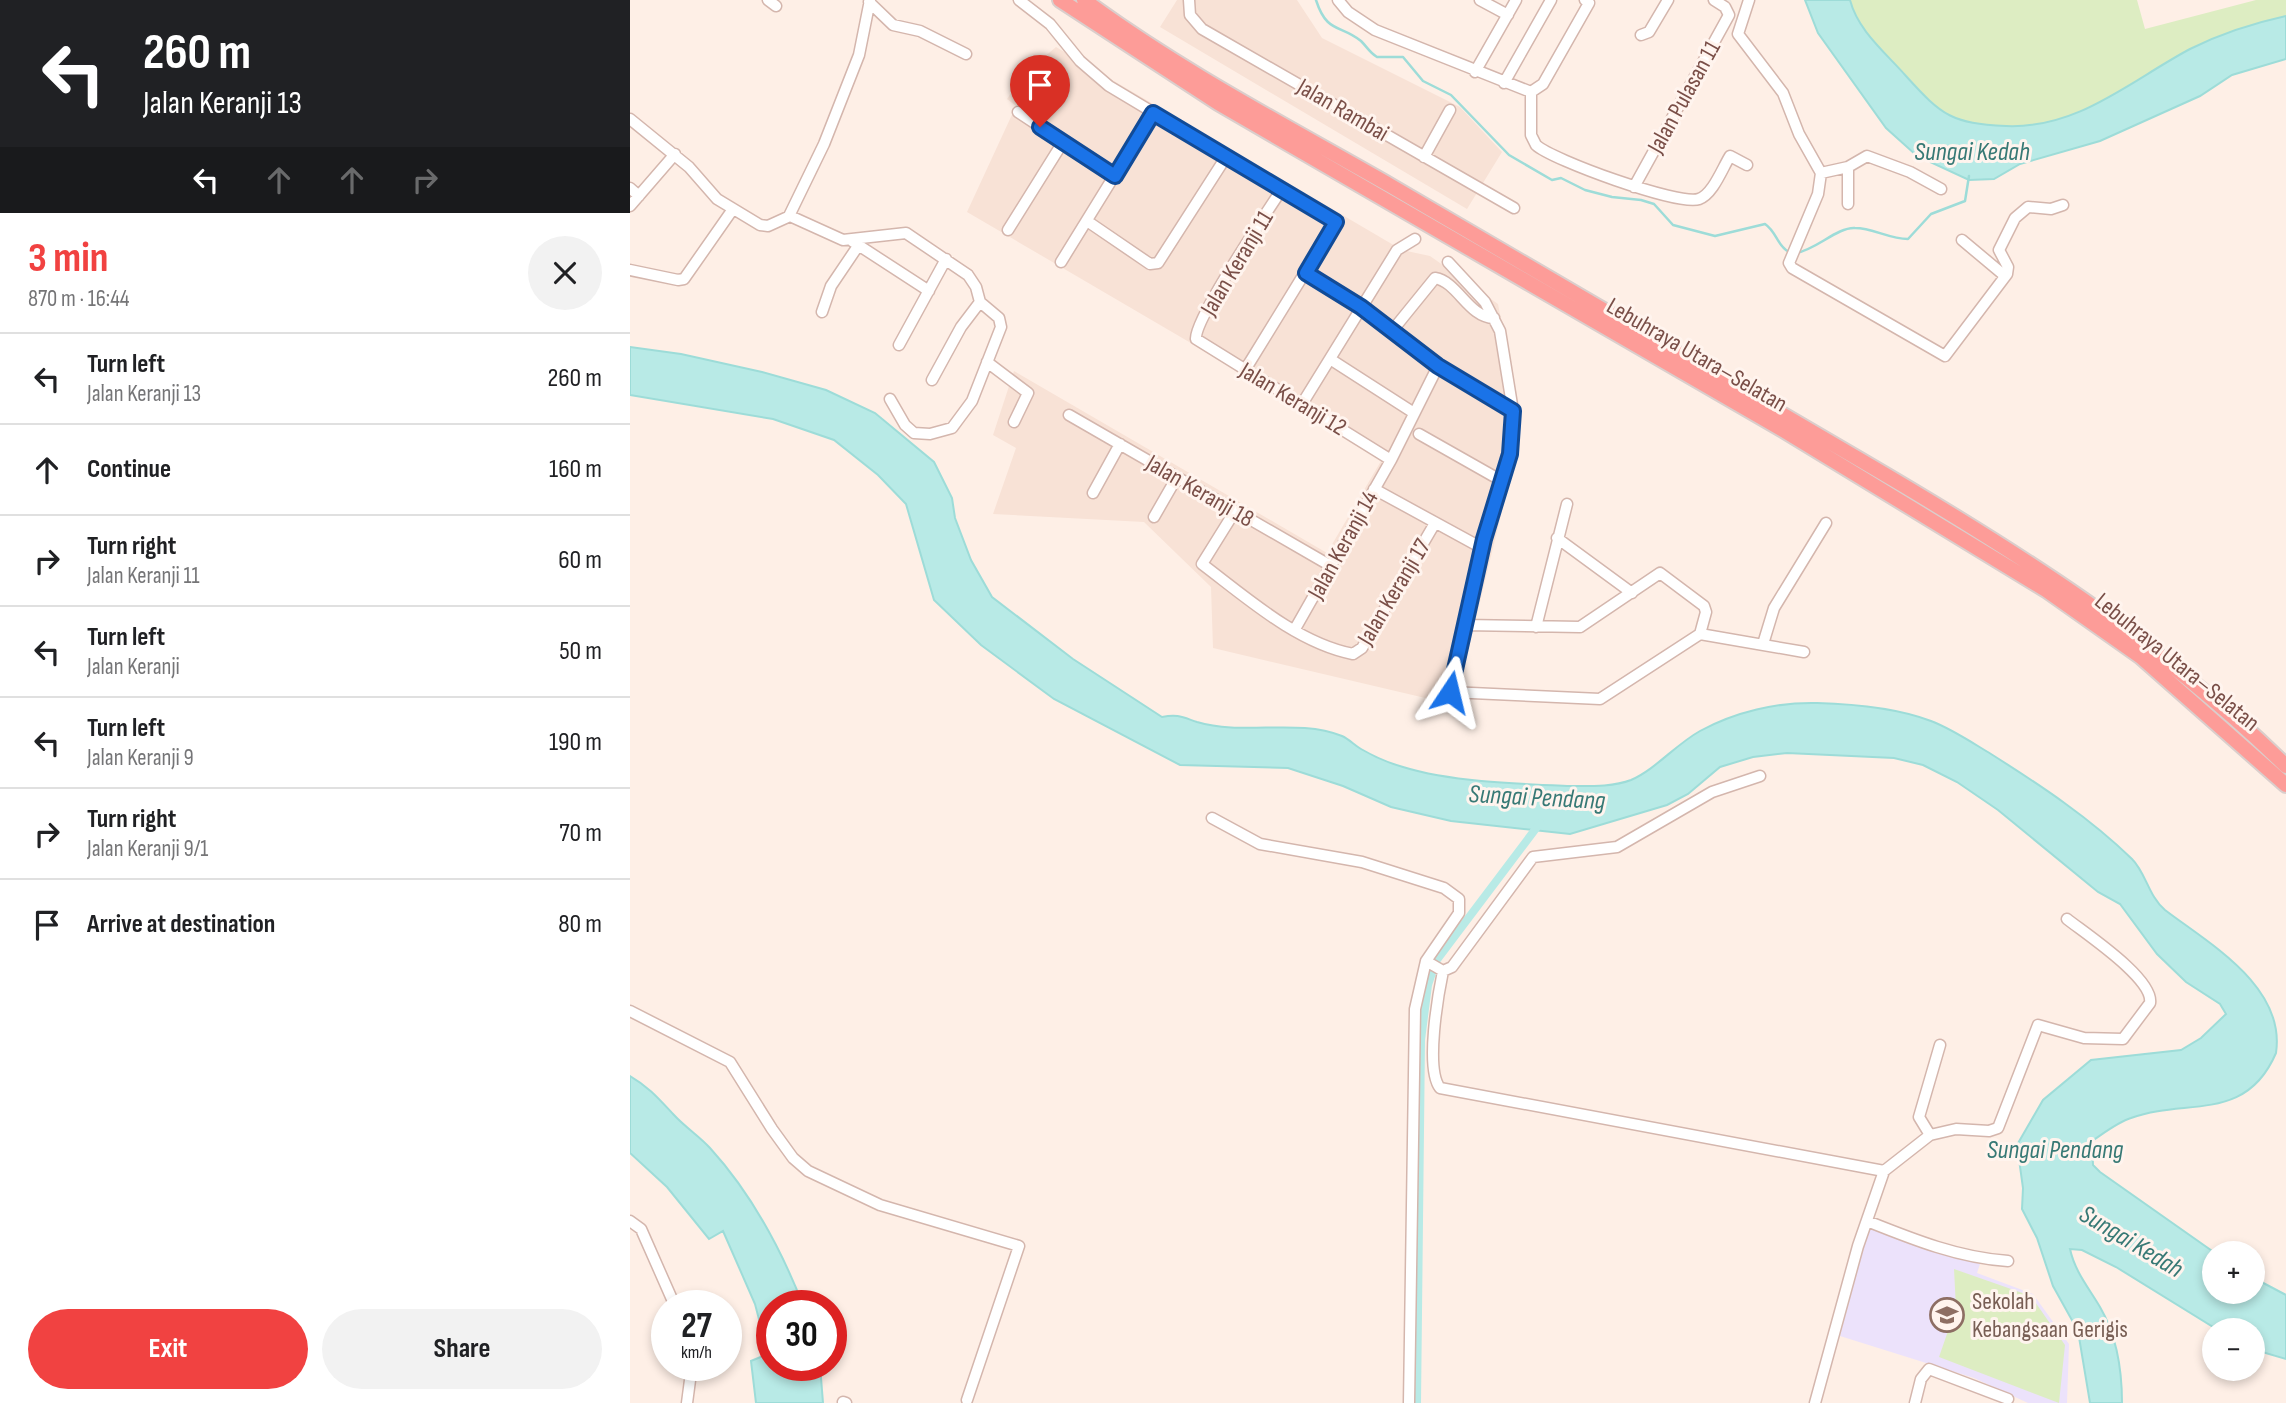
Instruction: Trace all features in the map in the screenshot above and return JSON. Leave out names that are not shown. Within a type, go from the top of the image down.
[{"type":"highway","name":"Lebuhraya Utara–Selatan","points":[[1060,0],[1218,103],[1783,430],[2046,590],[2140,657],[2286,785]]},
{"type":"highway","name":"Lebuhraya Utara–Selatan","points":[[1084,0],[1240,99],[1780,412],[2011,551],[2124,626],[2217,702],[2286,766]]},
{"type":"street","points":[[1019,0],[1050,24],[1094,74],[1153,113],[1334,221],[1335,226],[1245,370]]},
{"type":"street","name":"Jalan Rambai","points":[[1189,0],[1190,15],[1202,29],[1514,208]]},
{"type":"street","points":[[1338,0],[1348,12],[1376,30],[1475,72],[1531,92]]},
{"type":"street","points":[[1480,0],[1508,15]]},
{"type":"street","points":[[1475,72],[1516,0]]},
{"type":"street","points":[[1504,83],[1551,0]]},
{"type":"street","points":[[1531,92],[1543,84],[1589,3],[1585,0]]},
{"type":"street","points":[[1641,35],[1649,32],[1668,0]]},
{"type":"street","name":"Jalan Pulasan 11","points":[[1634,187],[1729,15],[1725,7],[1714,0]]},
{"type":"street","points":[[1749,0],[1738,34],[1783,93],[1799,134],[1821,173],[1818,194],[1792,253],[1789,263],[1792,268],[1942,356],[1950,352],[2005,276],[2008,269],[2001,258],[2000,245],[2020,212],[2028,207],[2051,209],[2063,205]]},
{"type":"street","points":[[869,1],[893,25],[920,31],[966,54]]},
{"type":"street","points":[[630,120],[675,154],[717,199],[733,209],[765,226],[789,216],[824,144],[859,55],[869,1]]},
{"type":"street","points":[[1531,92],[1531,135],[1536,145],[1634,187],[1693,200],[1700,199],[1707,195],[1730,156],[1747,165]]},
{"type":"street","points":[[1424,157],[1450,110]]},
{"type":"street","points":[[1018,112],[1115,176]]},
{"type":"street","points":[[1061,262],[1153,113]]},
{"type":"street","points":[[1008,230],[1063,142]]},
{"type":"street","points":[[630,206],[675,154]]},
{"type":"street","points":[[1087,221],[1150,264],[1160,261],[1226,157]]},
{"type":"street","points":[[1821,173],[1848,167],[1859,158],[1871,157],[1916,174],[1941,189]]},
{"type":"street","points":[[1848,167],[1848,204]]},
{"type":"street","points":[[630,188],[639,196]]},
{"type":"street","name":"Jalan Keranji 11","points":[[1196,339],[1201,322],[1282,189]]},
{"type":"street","points":[[630,270],[684,279],[733,209]]},
{"type":"street","points":[[789,216],[837,239],[875,253],[929,291]]},
{"type":"street","points":[[822,312],[831,285],[855,244],[906,233],[973,282],[980,302],[999,318],[1001,334],[968,409],[957,423],[944,431],[914,433],[905,425],[890,399]]},
{"type":"street","points":[[1302,404],[1397,250],[1415,239]]},
{"type":"street","points":[[1962,240],[2005,276]]},
{"type":"street","points":[[899,345],[946,260]]},
{"type":"street","points":[[1447,262],[1481,297],[1500,331],[1513,411],[1510,454],[1482,548],[1464,625],[1450,686],[1455,694],[1600,699],[1700,634],[1706,612],[1704,606],[1660,573],[1580,627],[1464,625]]},
{"type":"street","points":[[1306,273],[1361,307],[1438,366],[1513,411]]},
{"type":"street","points":[[1392,331],[1435,278],[1445,282],[1480,314],[1494,318]]},
{"type":"street","points":[[932,380],[966,320],[980,302]]},
{"type":"street","name":"Jalan Keranji 12","points":[[1196,339],[1391,460]]},
{"type":"street","points":[[1330,359],[1414,413]]},
{"type":"street","points":[[987,362],[1028,393],[1014,422]]},
{"type":"street","name":"Jalan Keranji 14","points":[[1295,629],[1391,460],[1438,366]]},
{"type":"street","name":"Jalan Keranji 18","points":[[1069,415],[1331,566]]},
{"type":"street","points":[[1419,434],[1502,481]]},
{"type":"street","points":[[1093,493],[1120,444]]},
{"type":"street","points":[[1154,517],[1177,477]]},
{"type":"street","points":[[1374,489],[1482,548]]},
{"type":"street","points":[[1536,627],[1567,504]]},
{"type":"street","points":[[1235,511],[1202,564],[1295,629]]},
{"type":"street","name":"Jalan Keranji 17","points":[[1295,629],[1325,646],[1350,654],[1357,653],[1435,523]]},
{"type":"street","points":[[1763,644],[1774,608],[1826,523]]},
{"type":"street","points":[[1557,538],[1632,593]]},
{"type":"street","points":[[1700,634],[1804,652]]},
{"type":"street","points":[[1435,966],[1455,962],[1533,857],[1617,847],[1712,792],[1760,776]]},
{"type":"street","points":[[1212,818],[1260,844],[1362,863],[1436,885],[1456,895],[1461,903],[1459,913],[1415,1009],[1409,1403]]},
{"type":"street","points":[[1815,1403],[1884,1171],[1930,1135],[1956,1129],[1989,1131],[1998,1128],[2038,1025],[2084,1038],[2123,1039],[2150,1003],[2151,996],[2141,979],[2067,919]]},
{"type":"street","points":[[1435,966],[1435,1077],[1440,1088],[1884,1171]]},
{"type":"street","points":[[630,1011],[730,1062],[793,1158],[808,1171],[880,1205],[1019,1246],[968,1402]]},
{"type":"street","points":[[1930,1135],[1919,1117],[1940,1045]]},
{"type":"street","points":[[630,1221],[641,1230],[668,1290]]},
{"type":"street","points":[[1867,1221],[1975,1258],[2008,1261]]},
{"type":"street","points":[[1915,1403],[1921,1379],[1929,1369],[2008,1399]]},
{"type":"street","points":[[687,1403],[690,1381]]},
{"type":"shaded area","points":[[1177,0],[1297,0],[1322,38],[1460,107],[1502,152],[1467,209],[1160,27]]},
{"type":"shaded area","points":[[1056,47],[1402,250],[1430,256],[1498,304],[1518,405],[1514,461],[1455,705],[1213,648],[1211,587],[1144,522],[993,514],[1016,448],[993,435],[1014,371],[1327,553],[1384,456],[967,212],[1016,106],[1007,99],[1024,74]]},
{"type":"shaded area","name":"Sekolah Kebangsaan Gerigis","points":[[1868,1228],[1980,1264],[1977,1273],[2033,1294],[2069,1344],[2067,1403],[2028,1403],[1974,1378],[1840,1336]]},
{"type":"green space","points":[[1850,0],[2137,0],[2145,29],[2256,0],[2286,0],[2286,16],[2237,29],[2190,49],[2080,111],[2057,120],[2006,126],[1960,120],[1930,101],[1874,41],[1859,22]]},
{"type":"green space","points":[[1954,1269],[2031,1296],[2065,1345],[2059,1403],[1939,1357],[1956,1308]]},
{"type":"water","name":"Sungai Kedah","points":[[1805,0],[1850,0],[1866,32],[1930,101],[1960,120],[1988,125],[2032,125],[2057,120],[2102,101],[2201,44],[2286,16],[2286,59],[2232,75],[2200,96],[2100,141],[2020,164],[1994,179],[1969,180],[1917,156],[1886,128],[1818,33]]},
{"type":"water","name":"Sungai Pendang","points":[[630,347],[681,354],[762,372],[826,390],[875,413],[934,462],[952,498],[955,518],[971,560],[992,597],[1073,659],[1162,717],[1184,717],[1233,728],[1289,727],[1325,731],[1345,737],[1381,759],[1422,772],[1485,781],[1570,786],[1609,785],[1631,780],[1713,724],[1787,704],[1831,704],[1889,710],[1931,721],[1969,740],[2046,790],[2116,844],[2137,865],[2160,905],[2222,952],[2257,987],[2269,1007],[2276,1029],[2276,1053],[2263,1075],[2249,1090],[2232,1099],[2213,1104],[2152,1112],[2121,1122],[2092,1141],[2093,1165],[2202,1244],[2202,1304],[2265,1304],[2265,1284],[2286,1295],[2286,1359],[2265,1353],[2265,1318],[2202,1318],[2202,1320],[2116,1267],[2082,1250],[2070,1249],[2079,1272],[2106,1318],[2120,1366],[2122,1403],[2090,1403],[2078,1331],[2053,1286],[2037,1238],[2022,1209],[2023,1188],[2017,1145],[2043,1100],[2091,1060],[2181,1050],[2201,1038],[2226,1014],[2220,1004],[2186,982],[2157,954],[2120,904],[2098,892],[1998,810],[1957,782],[1923,765],[1894,758],[1787,753],[1753,757],[1720,767],[1688,794],[1667,805],[1570,834],[1451,821],[1391,807],[1343,786],[1288,768],[1180,765],[1054,699],[981,645],[934,600],[906,504],[878,475],[834,440],[773,419],[630,395]]},
{"type":"water","points":[[630,1076],[648,1089],[725,1165],[764,1222],[797,1290],[756,1290],[756,1308],[723,1231],[709,1239],[667,1187],[630,1153]]},
{"type":"water","points":[[756,1359],[756,1381],[821,1381],[823,1403],[756,1403],[751,1361]]},
{"type":"waterway","points":[[1316,0],[1320,11],[1335,27],[1361,41],[1377,57],[1403,57],[1423,81],[1451,95],[1509,155],[1552,180],[1561,178],[1585,190],[1654,204],[1673,225],[1715,236],[1765,224],[1789,252]]},
{"type":"waterway","points":[[1796,253],[1841,231],[1855,228],[1908,239],[1931,214],[1965,201],[1969,176]]},
{"type":"waterway","points":[[1417,1403],[1421,1040],[1428,985],[1436,961],[1540,823]]},
{"type":"place","name":"Sekolah Kebangsaan Gerigis","points":[[1947,1315]]},
{"type":"route","points":[[1040,127],[1115,176],[1153,113],[1282,189],[1336,222],[1306,273],[1361,307],[1438,366],[1513,411],[1510,454],[1484,539],[1450,692]]}]
